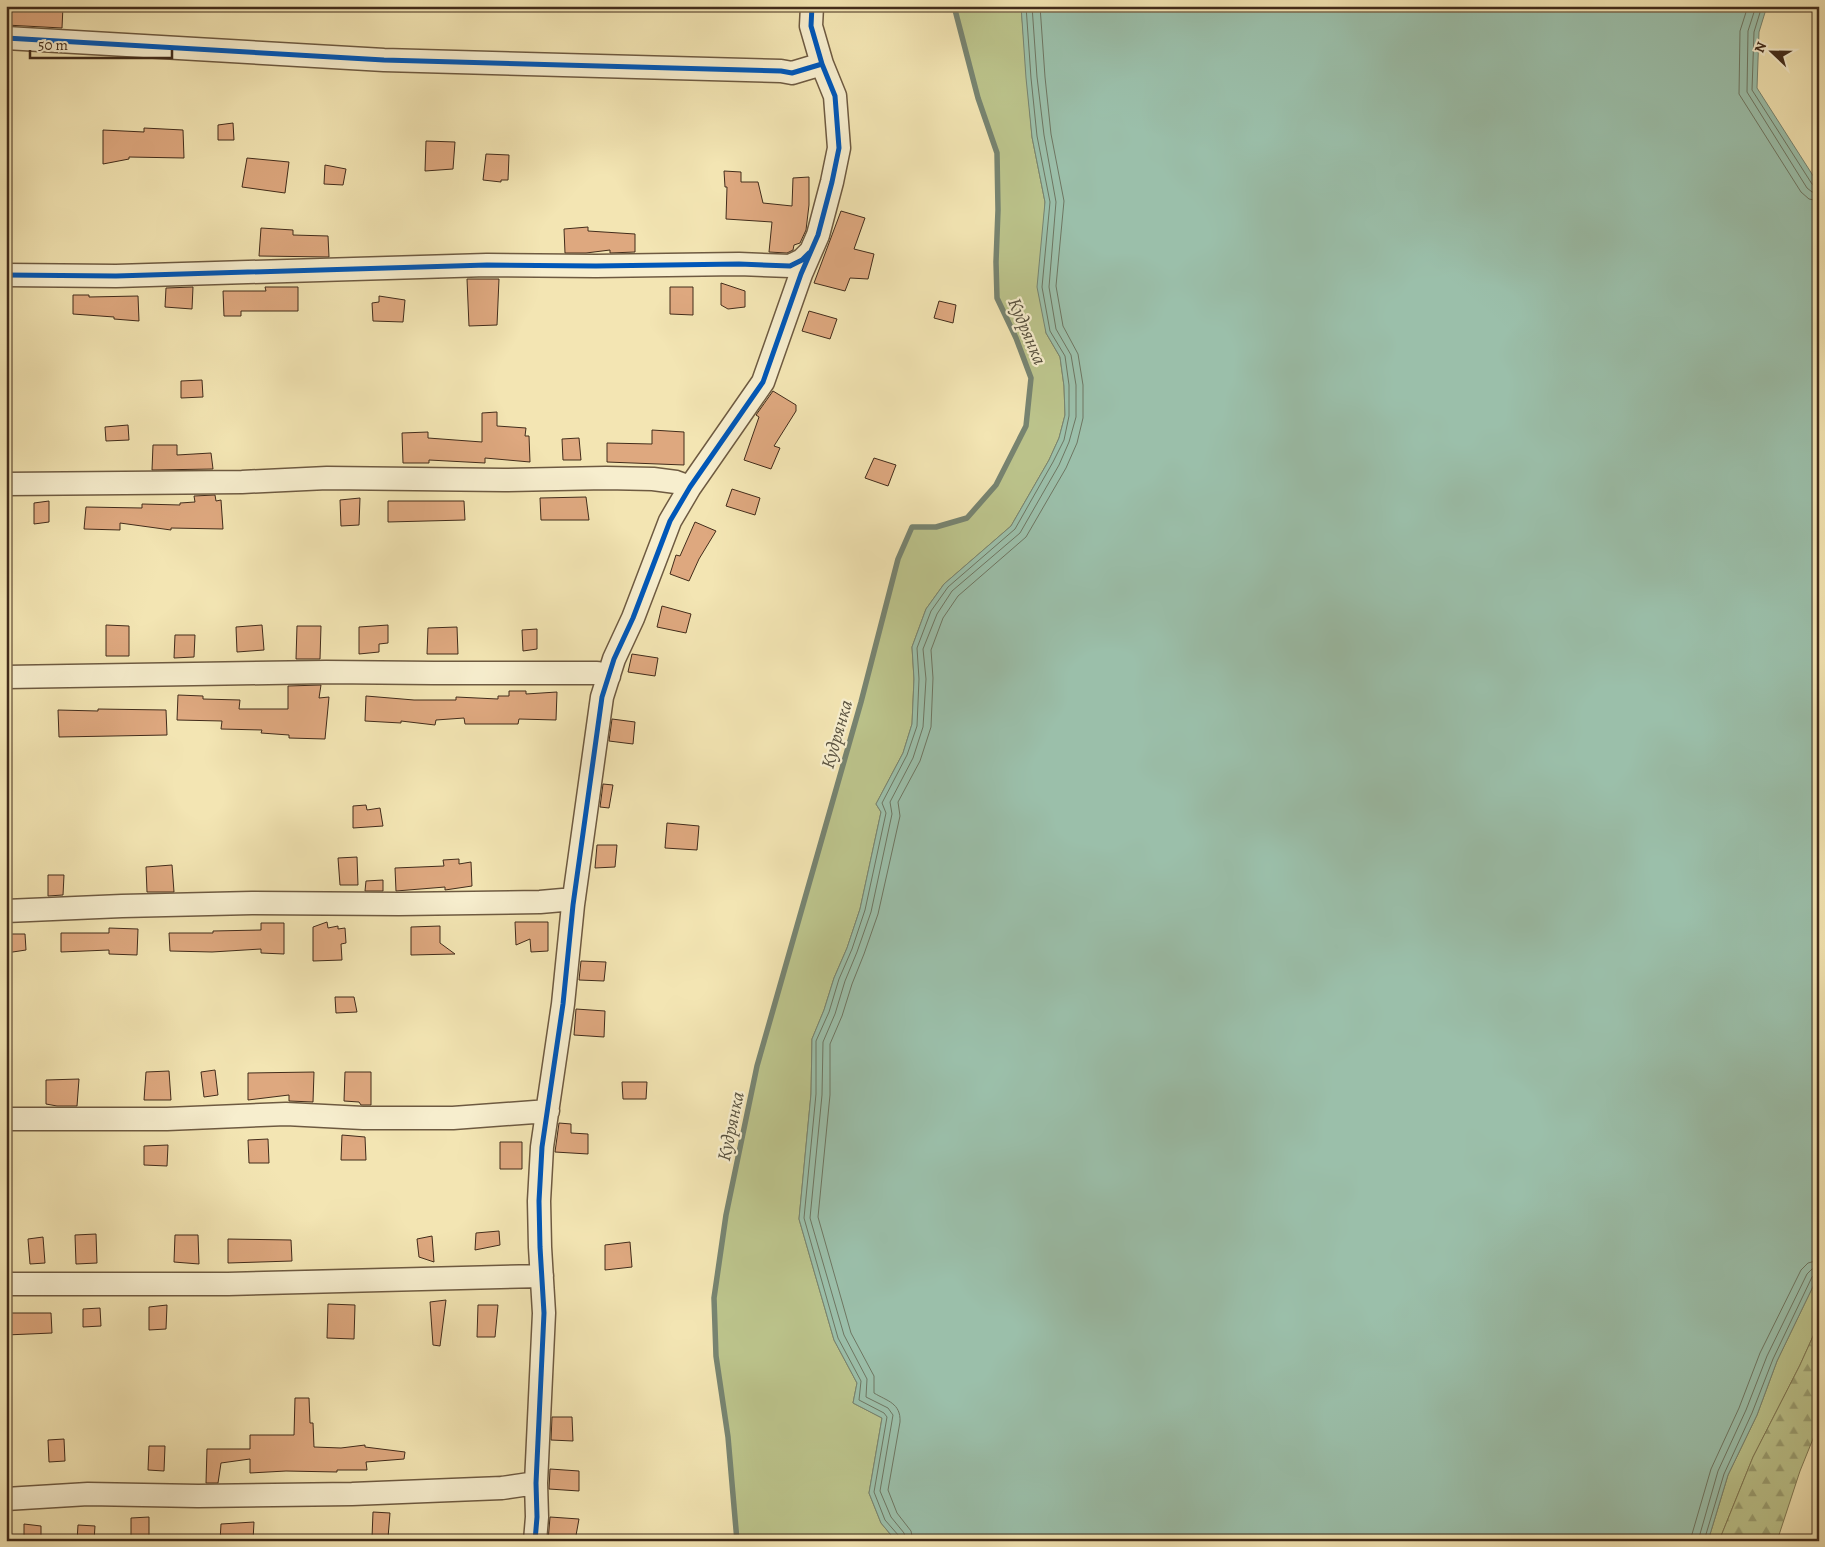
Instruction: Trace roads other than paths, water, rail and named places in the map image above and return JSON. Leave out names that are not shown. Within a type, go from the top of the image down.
[{"type":"street","points":[[535,1541],[544,1313],[539,1201],[542,1147],[563,1004],[574,899],[602,698],[670,521],[690,487],[763,382],[801,274],[818,235],[829,196],[839,148],[835,96],[822,64],[811,26],[812,6]]},
{"type":"street","points":[[6,38],[384,60],[792,73],[822,64]]},
{"type":"street","points":[[6,274],[116,276],[486,265],[739,264],[790,266],[802,260],[812,250]]},
{"type":"street","points":[[6,484],[242,482],[327,478],[504,480],[606,478],[668,481],[690,487]]},
{"type":"street","points":[[6,678],[362,671],[597,673],[609,676]]},
{"type":"street","points":[[6,911],[252,903],[399,904],[540,902],[574,899]]},
{"type":"street","points":[[6,1119],[168,1120],[286,1114],[363,1118],[453,1118],[548,1111]]},
{"type":"street","points":[[6,1284],[228,1284],[542,1276]]},
{"type":"street","points":[[6,1498],[88,1494],[198,1496],[352,1494],[502,1488],[536,1483]]},
{"type":"water","points":[[1021,6],[1767,6],[1759,32],[1757,88],[1819,185],[1819,1274],[1777,1361],[1757,1415],[1728,1475],[1708,1541],[896,1541],[881,1523],[869,1493],[882,1418],[853,1403],[857,1383],[834,1340],[799,1219],[811,1094],[812,1039],[860,909],[881,812],[876,804],[903,753],[912,724],[914,679],[912,647],[926,609],[944,584],[1011,526],[1049,460],[1059,438],[1065,415],[1060,357],[1046,333],[1037,287],[1045,202],[1032,137]]},
{"type":"waterway","name":"Кудрянка","points":[[737,1541],[728,1437],[716,1356],[714,1298],[726,1215],[757,1066],[861,702],[898,559],[912,527],[936,527],[967,518],[996,485],[1026,426],[1031,378],[1016,338],[997,298],[997,153],[978,98],[954,6]]}]
